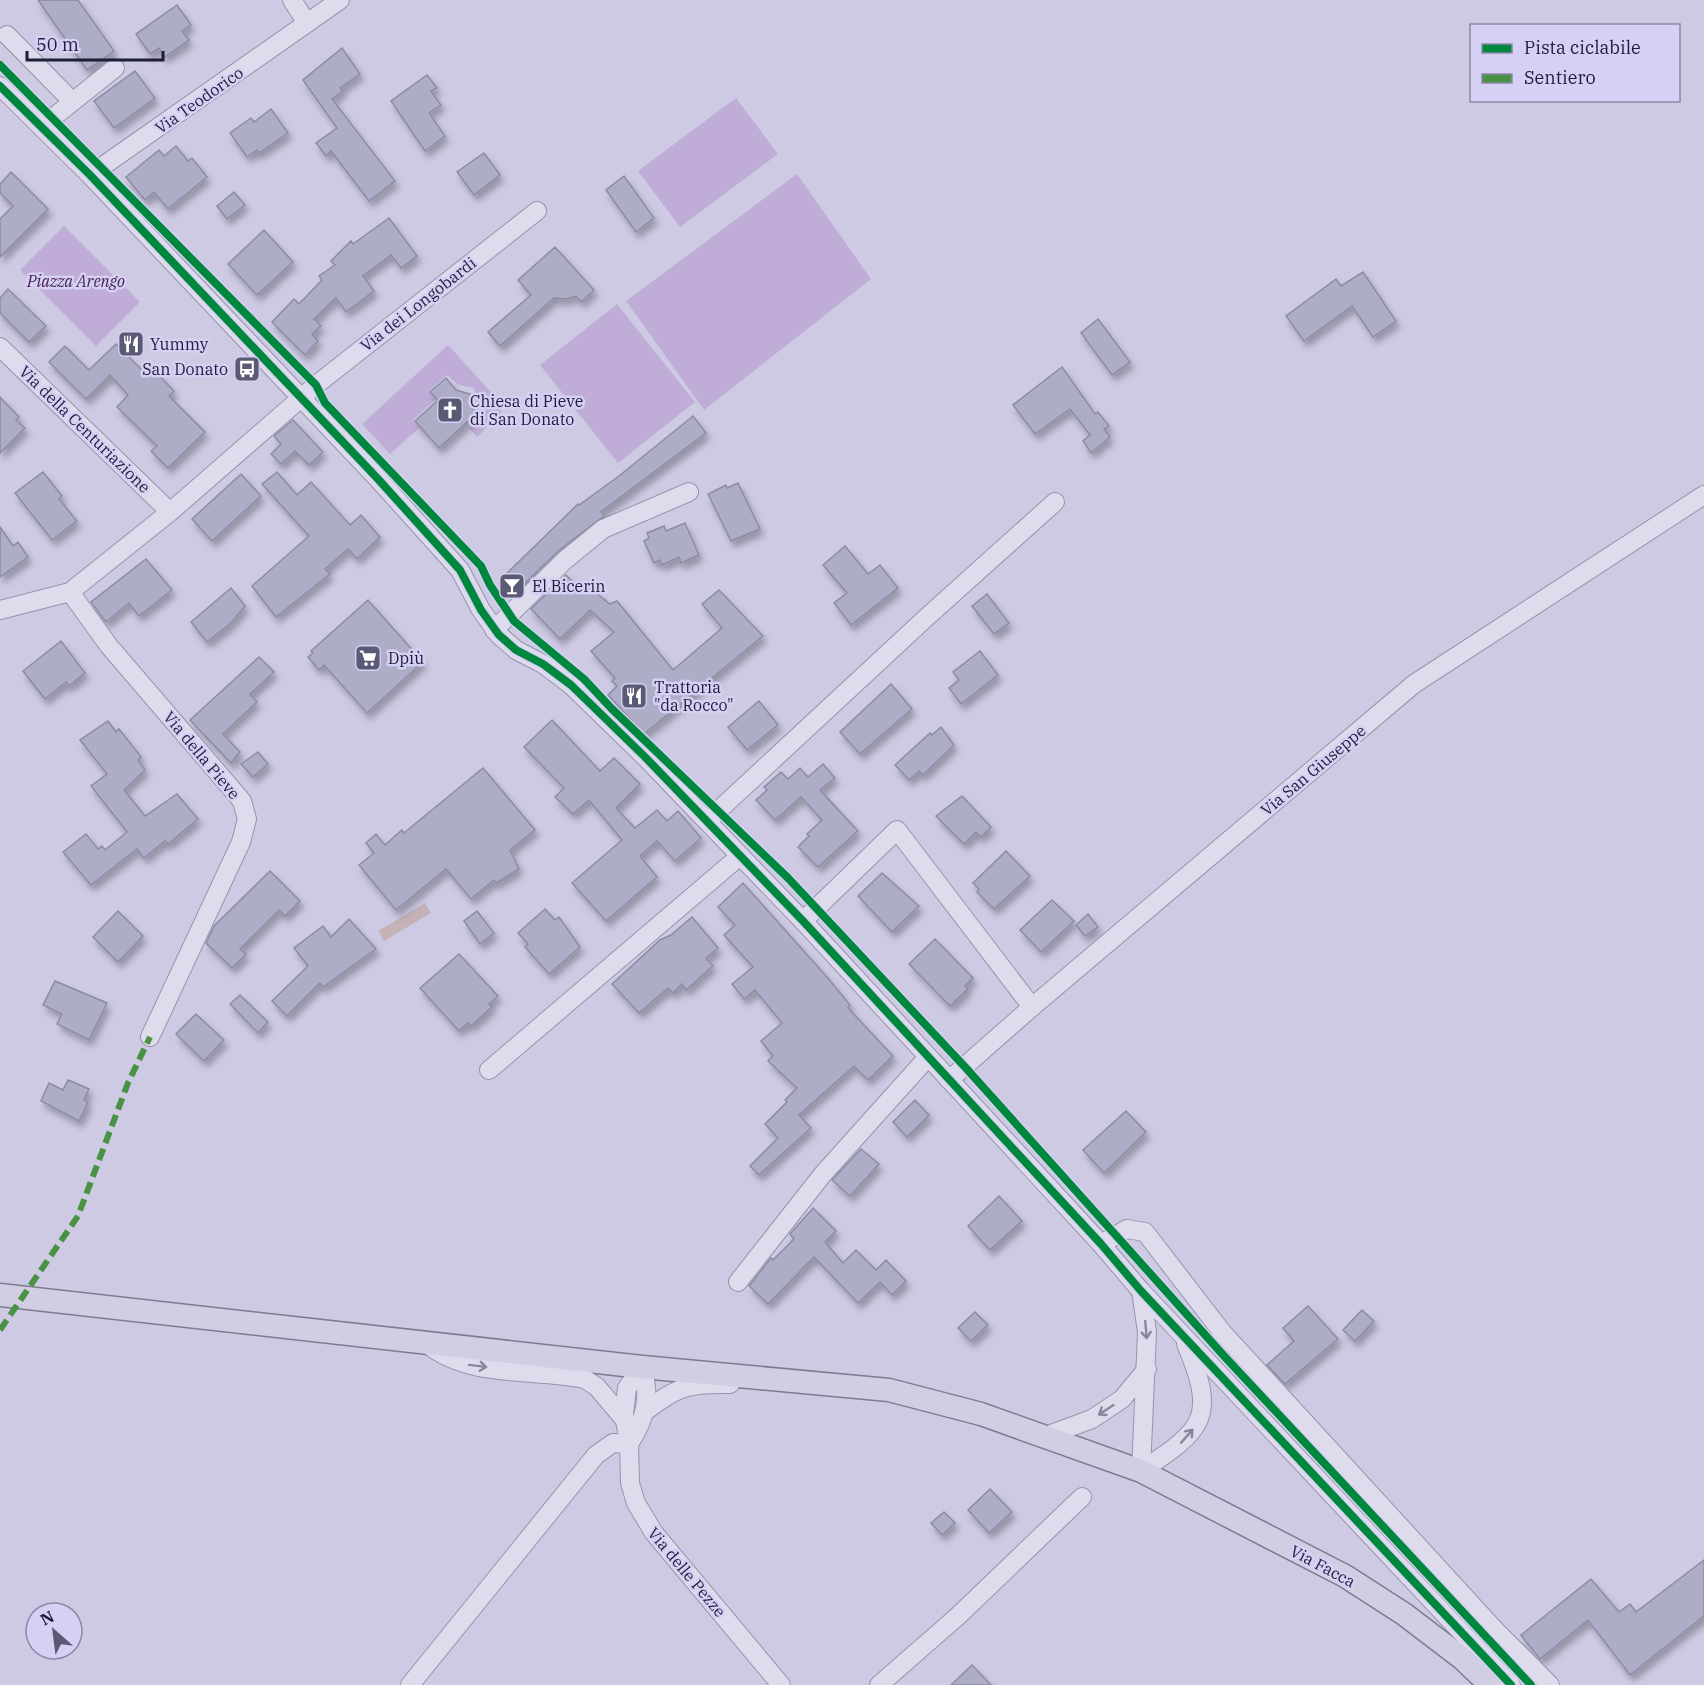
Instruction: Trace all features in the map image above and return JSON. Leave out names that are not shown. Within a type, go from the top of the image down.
[{"type":"main road","name":"Via Facca","points":[[0,1295],[642,1367],[889,1390],[981,1414],[1141,1472],[1345,1576],[1404,1614],[1463,1659],[1490,1685]]},
{"type":"street","points":[[292,0],[307,22]]},
{"type":"street","name":"Via Teodorico","points":[[90,175],[212,92],[340,0]]},
{"type":"street","points":[[7,35],[72,101]]},
{"type":"street","points":[[41,127],[115,68]]},
{"type":"street","points":[[0,86],[90,175],[460,570],[494,630],[516,650],[543,664],[571,685],[803,921],[1101,1244],[1141,1292],[1511,1685]]},
{"type":"street","name":"Via dei Longobardi","points":[[301,399],[537,212]]},
{"type":"street","name":"Via della Centuriazione","points":[[0,347],[170,512]]},
{"type":"street","points":[[0,610],[70,592],[170,512],[301,399]]},
{"type":"street","points":[[494,630],[565,560],[603,529],[689,492]]},
{"type":"street","name":"Via San Giuseppe","points":[[949,1080],[1414,684],[1704,495]]},
{"type":"street","points":[[707,822],[928,616],[1055,502]]},
{"type":"street","name":"Via della Pieve","points":[[70,592],[109,645],[242,801],[247,819],[242,842],[150,1037]]},
{"type":"street","points":[[803,921],[897,830],[1032,1007]]},
{"type":"street","points":[[489,1070],[740,856]]},
{"type":"street","points":[[738,1282],[823,1174],[928,1057]]},
{"type":"street","points":[[1101,1244],[1127,1229],[1145,1232],[1222,1332],[1495,1630],[1550,1685]]},
{"type":"street","points":[[1141,1292],[1147,1332],[1141,1472]]},
{"type":"street","points":[[1141,1472],[1179,1446],[1194,1428],[1204,1405],[1200,1380],[1182,1334]]},
{"type":"street","points":[[426,1342],[444,1356],[471,1366],[585,1379],[597,1387],[624,1419]]},
{"type":"street","points":[[624,1419],[627,1388],[642,1367]]},
{"type":"street","points":[[410,1685],[596,1455],[614,1443],[629,1444],[647,1410],[648,1393],[642,1367]]},
{"type":"street","points":[[1046,1436],[1092,1419],[1122,1399],[1147,1369]]},
{"type":"street","points":[[647,1410],[675,1389],[691,1385],[841,1386]]},
{"type":"street","name":"Via delle Pezze","points":[[624,1419],[629,1444],[630,1483],[642,1517],[782,1685]]},
{"type":"street","points":[[879,1685],[958,1616],[1082,1497]]},
{"type":"green space","points":[[736,98],[778,154],[680,227],[638,171]]},
{"type":"green space","points":[[797,174],[871,279],[704,410],[626,301]]},
{"type":"green space","name":"Piazza Arengo","points":[[64,226],[140,302],[96,346],[20,270]]},
{"type":"green space","points":[[617,304],[695,402],[618,463],[540,365]]},
{"type":"green space","points":[[448,345],[500,402],[501,413],[477,437],[469,428],[486,412],[477,402],[474,388],[459,385],[447,375],[429,391],[436,399],[413,420],[420,427],[390,454],[362,424]]},
{"type":"shaded area","points":[[425,903],[431,913],[384,941],[378,931]]},
{"type":"building","points":[[38,0],[78,0],[114,51],[87,70]]},
{"type":"building","points":[[177,5],[191,25],[182,31],[189,40],[165,57],[159,48],[150,54],[136,34]]},
{"type":"building","points":[[342,48],[360,74],[340,88],[343,91],[332,99],[395,181],[369,201],[331,151],[326,156],[316,143],[337,128],[303,80]]},
{"type":"building","points":[[135,71],[155,98],[114,128],[94,101]]},
{"type":"building","points":[[427,75],[437,88],[431,91],[441,105],[429,113],[445,136],[425,151],[391,101]]},
{"type":"building","points":[[271,109],[288,133],[259,153],[257,150],[247,157],[230,133],[251,118],[254,122]]},
{"type":"building","points":[[176,146],[188,161],[192,158],[207,177],[168,209],[154,192],[145,200],[126,177],[159,150],[164,156]]},
{"type":"building","points":[[484,153],[500,175],[474,195],[457,172]]},
{"type":"building","points":[[11,172],[48,209],[0,257],[0,219],[13,206],[0,193],[0,184]]},
{"type":"building","points":[[624,176],[654,218],[636,232],[606,190]]},
{"type":"building","points":[[234,192],[245,205],[227,219],[217,206]]},
{"type":"building","points":[[389,218],[417,256],[401,268],[391,255],[363,276],[374,291],[346,312],[336,298],[314,319],[321,326],[312,334],[318,341],[305,355],[272,322],[294,299],[299,304],[322,280],[319,276],[335,265],[331,261],[351,241],[353,244]]},
{"type":"building","points":[[264,230],[293,262],[257,295],[228,264]]},
{"type":"building","points":[[555,247],[594,290],[581,302],[576,296],[566,299],[554,298],[500,346],[488,332],[531,295],[518,280]]},
{"type":"building","points":[[1363,272],[1396,321],[1373,337],[1352,306],[1304,341],[1286,316],[1336,279],[1341,286]]},
{"type":"building","points":[[8,289],[46,326],[29,342],[0,313],[0,298]]},
{"type":"building","points":[[1098,319],[1130,362],[1112,375],[1081,333]]},
{"type":"building","points":[[116,344],[147,375],[153,369],[174,391],[169,396],[205,432],[168,468],[151,451],[157,446],[117,407],[128,395],[110,375],[86,399],[49,362],[65,346],[89,370]]},
{"type":"building","points":[[1062,367],[1095,414],[1098,412],[1109,426],[1104,429],[1110,437],[1091,453],[1083,441],[1090,435],[1070,409],[1035,434],[1013,405]]},
{"type":"building","name":"Chiesa di Pieve di San Donato","points":[[446,378],[456,390],[470,394],[472,408],[477,413],[439,448],[415,421],[438,400],[430,392]]},
{"type":"building","points":[[0,397],[19,417],[16,420],[25,428],[0,453]]},
{"type":"building","points":[[693,416],[706,433],[601,512],[604,516],[558,551],[514,594],[500,580],[578,504],[619,476]]},
{"type":"building","points":[[293,420],[323,452],[309,465],[295,451],[281,464],[271,454],[281,444],[274,436]]},
{"type":"building","points":[[43,472],[62,496],[59,499],[77,521],[52,540],[15,493]]},
{"type":"building","points":[[277,472],[297,495],[311,482],[350,525],[361,515],[380,537],[357,559],[348,549],[325,569],[330,574],[276,617],[252,586],[309,536],[262,484]]},
{"type":"building","points":[[241,474],[261,496],[212,541],[192,519]]},
{"type":"building","points":[[738,483],[760,529],[731,541],[708,494],[726,485],[727,488]]},
{"type":"building","points":[[685,523],[699,555],[681,563],[679,557],[662,565],[660,560],[654,563],[644,541],[649,538],[647,533],[664,526],[666,531]]},
{"type":"building","points":[[0,527],[13,546],[18,542],[28,557],[0,577]]},
{"type":"building","points":[[845,546],[868,574],[880,565],[898,588],[851,625],[834,603],[847,593],[823,565]]},
{"type":"building","points":[[146,559],[172,590],[139,616],[129,603],[106,622],[91,602]]},
{"type":"building","points":[[566,575],[584,593],[590,588],[610,604],[617,601],[673,670],[722,628],[702,604],[719,590],[763,636],[644,734],[608,695],[617,686],[612,681],[615,678],[591,651],[614,632],[590,610],[560,639],[531,609]]},
{"type":"building","points":[[231,588],[245,606],[231,623],[207,642],[191,622]]},
{"type":"building","points":[[987,594],[1009,623],[994,634],[972,606]]},
{"type":"building","name":"Dpiù","points":[[368,600],[423,662],[367,713],[324,665],[319,670],[308,657],[313,653],[311,651]]},
{"type":"building","points":[[61,641],[85,673],[69,686],[66,682],[45,699],[23,671]]},
{"type":"building","points":[[980,651],[998,675],[961,704],[949,688],[959,680],[953,672]]},
{"type":"building","points":[[259,657],[274,672],[250,694],[257,702],[223,734],[240,752],[231,763],[190,720]]},
{"type":"building","points":[[891,684],[912,709],[860,754],[840,732]]},
{"type":"building","points":[[759,701],[778,725],[747,750],[728,727]]},
{"type":"building","points":[[552,720],[600,771],[614,758],[640,784],[616,808],[635,828],[657,810],[667,821],[678,811],[701,838],[675,861],[657,841],[640,856],[657,877],[606,921],[572,883],[622,840],[589,800],[573,814],[555,797],[564,788],[524,747]]},
{"type":"building","points":[[108,721],[116,732],[119,729],[141,757],[138,760],[145,770],[124,790],[145,816],[177,794],[198,819],[168,844],[165,841],[144,858],[137,849],[91,885],[63,852],[86,834],[98,849],[102,846],[105,850],[127,832],[91,786],[107,774],[80,740]]},
{"type":"building","points":[[941,727],[954,745],[923,775],[919,771],[909,780],[895,765],[930,733],[932,735]]},
{"type":"building","points":[[258,752],[268,764],[253,777],[241,764]]},
{"type":"building","points":[[823,764],[835,778],[820,790],[858,831],[818,867],[798,847],[809,836],[807,834],[822,820],[801,797],[775,820],[756,800],[767,790],[764,787],[781,772],[788,779],[800,768],[808,777]]},
{"type":"building","points":[[483,768],[535,830],[510,850],[519,869],[496,883],[494,880],[471,899],[446,869],[396,910],[359,865],[374,853],[366,843],[376,834],[385,845],[402,830],[404,833]]},
{"type":"building","points":[[962,796],[991,827],[981,837],[976,832],[964,844],[936,816]]},
{"type":"building","points":[[1006,851],[1030,876],[994,909],[977,892],[979,889],[973,883]]},
{"type":"building","points":[[270,871],[300,901],[285,916],[279,910],[240,949],[246,954],[232,968],[206,943],[214,926]]},
{"type":"building","points":[[882,873],[919,906],[892,932],[858,896]]},
{"type":"building","points":[[743,883],[827,977],[850,1005],[848,1008],[893,1056],[868,1080],[854,1066],[799,1115],[811,1128],[759,1175],[750,1166],[778,1138],[765,1124],[787,1102],[785,1100],[797,1088],[768,1061],[773,1056],[761,1041],[782,1023],[755,990],[744,999],[732,984],[753,967],[724,935],[735,925],[718,907]]},
{"type":"building","points":[[1052,900],[1074,921],[1041,952],[1020,930]]},
{"type":"building","points":[[545,909],[555,920],[559,917],[580,947],[549,974],[525,947],[528,944],[518,933]]},
{"type":"building","points":[[118,911],[143,936],[118,962],[93,937]]},
{"type":"building","points":[[477,911],[494,933],[480,944],[464,921]]},
{"type":"building","points":[[1088,914],[1098,927],[1085,936],[1076,925]]},
{"type":"building","points":[[692,917],[718,948],[706,958],[713,966],[686,990],[682,984],[673,993],[668,988],[639,1013],[612,984],[660,940],[671,935]]},
{"type":"building","points":[[349,919],[376,949],[323,987],[320,983],[287,1016],[272,1001],[308,966],[294,948],[323,926],[331,937]]},
{"type":"building","points":[[935,939],[973,978],[965,986],[968,989],[950,1006],[909,964]]},
{"type":"building","points":[[459,954],[498,996],[489,1004],[492,1007],[471,1026],[468,1023],[459,1031],[420,988]]},
{"type":"building","points":[[55,981],[107,1003],[89,1040],[57,1024],[62,1014],[43,1005]]},
{"type":"building","points":[[240,995],[268,1022],[258,1033],[230,1004]]},
{"type":"building","points":[[196,1014],[224,1040],[204,1061],[176,1034]]},
{"type":"building","points":[[68,1080],[89,1089],[84,1100],[88,1102],[79,1121],[41,1101],[49,1083],[63,1090]]},
{"type":"building","points":[[915,1100],[929,1115],[907,1137],[893,1122]]},
{"type":"building","points":[[1126,1111],[1146,1132],[1104,1173],[1083,1150]]},
{"type":"building","points":[[861,1149],[879,1164],[850,1196],[832,1180]]},
{"type":"building","points":[[999,1196],[1022,1221],[990,1250],[968,1226]]},
{"type":"building","points":[[813,1208],[836,1231],[825,1242],[843,1263],[856,1250],[876,1270],[886,1260],[906,1281],[892,1295],[880,1282],[858,1303],[814,1257],[768,1304],[749,1286],[771,1258],[773,1260],[794,1239],[790,1234]]},
{"type":"building","points":[[1308,1306],[1338,1339],[1285,1384],[1267,1365],[1294,1341],[1283,1328]]},
{"type":"building","points":[[1362,1310],[1374,1321],[1355,1341],[1343,1330]]},
{"type":"building","points":[[975,1312],[988,1325],[971,1341],[958,1328]]},
{"type":"building","points":[[990,1489],[1012,1512],[989,1533],[968,1510]]},
{"type":"building","points":[[944,1512],[955,1523],[942,1535],[931,1523]]},
{"type":"building","points":[[1704,1560],[1704,1616],[1630,1675],[1588,1620],[1540,1659],[1521,1635],[1591,1579],[1619,1612],[1630,1604],[1636,1612]]},
{"type":"building","points":[[972,1665],[991,1685],[951,1685]]},
{"type":"marked path","points":[[0,1330],[78,1216],[128,1083],[150,1037]]},
{"type":"cycle path","points":[[0,65],[316,385],[325,403],[481,566],[490,585],[514,621],[584,679],[612,709],[788,878],[965,1067],[1225,1357],[1531,1685]]},
{"type":"cycle path","points":[[0,86],[90,175],[378,479],[460,570],[481,610],[499,635],[516,650],[543,664],[571,685],[645,757],[803,921],[1101,1244],[1141,1291],[1511,1685]]},
{"type":"place","name":"Yummy","points":[[131,344]]},
{"type":"place","name":"San Donato","points":[[247,369]]},
{"type":"place","name":"Chiesa di Pieve di San Donato","points":[[450,410]]},
{"type":"place","name":"El Bicerin","points":[[512,586]]},
{"type":"place","name":"Dpiù","points":[[368,658]]},
{"type":"place","name":"Trattoria \"da Rocco\"","points":[[634,696]]}]
